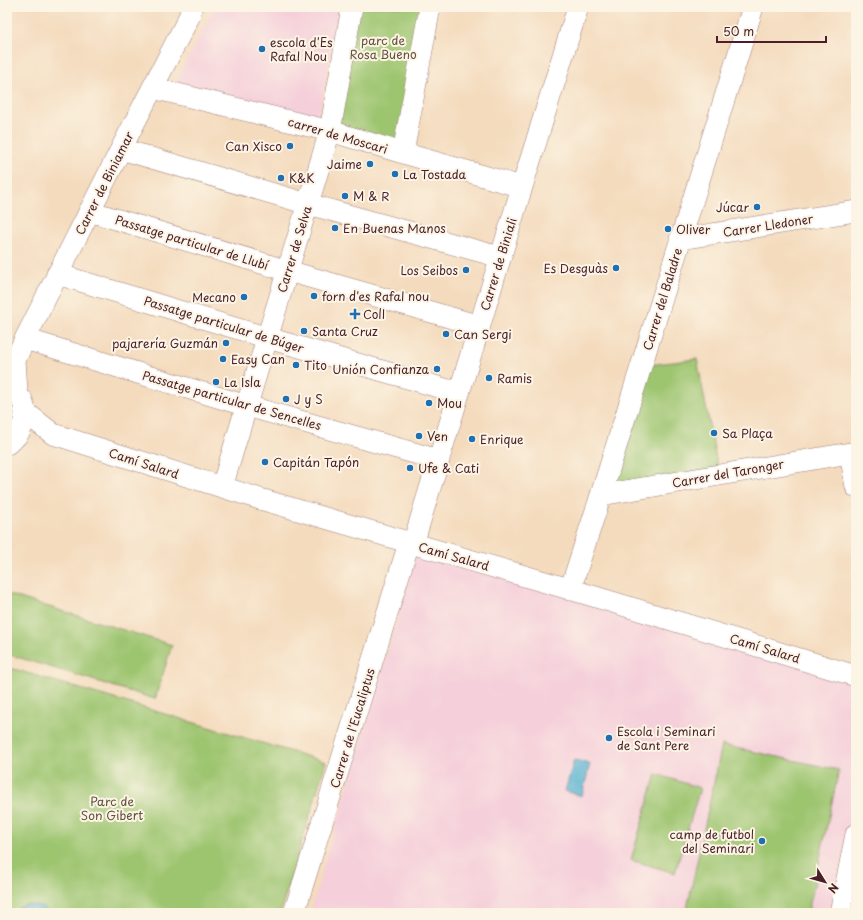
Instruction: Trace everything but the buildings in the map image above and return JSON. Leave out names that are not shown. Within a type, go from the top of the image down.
[{"type":"street","name":"Carrer de Biniamar","points":[[12,387],[11,363],[25,339],[153,88],[189,17],[192,7]]},
{"type":"street","name":"Carrer de Selva","points":[[222,487],[330,131],[352,7]]},
{"type":"street","points":[[403,154],[430,7]]},
{"type":"street","name":"Carrer de Biniali","points":[[411,543],[439,460],[578,7]]},
{"type":"street","name":"Carrer del Baladre","points":[[570,590],[753,7]]},
{"type":"street","name":"carrer de Moscari","points":[[153,88],[330,131],[403,154],[522,187]]},
{"type":"street","points":[[121,149],[500,258]]},
{"type":"street","name":"Passatge particular de Llubí","points":[[89,211],[288,271],[480,326]]},
{"type":"street","name":"Carrer Lledoner","points":[[680,239],[856,211]]},
{"type":"street","name":"Passatge particular de Búger","points":[[57,274],[268,338],[459,393]]},
{"type":"street","name":"Passatge particular de Sencelles","points":[[25,339],[247,406],[439,460]]},
{"type":"street","points":[[11,444],[24,420],[25,412],[24,404],[12,387]]},
{"type":"street","name":"Camí Salard","points":[[25,412],[53,434],[222,487],[856,676]]},
{"type":"street","name":"Camí Salard","points":[[11,444],[53,434]]},
{"type":"street","points":[[853,452],[856,487]]},
{"type":"street","name":"Carrer del Taronger","points":[[601,495],[853,452]]},
{"type":"street","name":"Carrer de l'Eucaliptus","points":[[294,913],[411,543]]},
{"type":"street","points":[[846,904],[856,834]]},
{"type":"shaded area","name":"escola d'Es Rafal Nou","points":[[212,7],[339,7],[319,117],[176,82],[210,16]]},
{"type":"shaded area","name":"Escola i Seminari de Sant Pere","points":[[417,552],[856,683],[856,792],[830,913],[310,913]]},
{"type":"green space","name":"parc de Rosa Bueno","points":[[352,7],[430,7],[403,153],[330,131]]},
{"type":"green space","points":[[697,359],[719,475],[601,495],[641,366]]},
{"type":"green space","points":[[7,594],[172,645],[155,699],[7,654]]},
{"type":"green space","name":"Parc de Son Gibert","points":[[7,667],[326,762],[280,913],[7,913]]},
{"type":"green space","name":"camp de futbol del Seminari","points":[[722,745],[839,770],[808,913],[686,913]]},
{"type":"green space","points":[[656,774],[700,788],[675,873],[631,860]]},
{"type":"water","points":[[574,760],[590,764],[582,796],[565,791]]},
{"type":"water","points":[[26,905],[39,906],[50,913],[13,913],[18,908]]},
{"type":"place","name":"escola d'Es Rafal Nou","points":[[262,49]]},
{"type":"place","name":"Can Xisco","points":[[290,146]]},
{"type":"place","name":"Jaime","points":[[370,164]]},
{"type":"place","name":"La Tostada","points":[[395,174]]},
{"type":"place","name":"K&K","points":[[281,178]]},
{"type":"place","name":"M & R","points":[[345,196]]},
{"type":"place","name":"Júcar","points":[[757,207]]},
{"type":"place","name":"En Buenas Manos","points":[[335,228]]},
{"type":"place","name":"Oliver","points":[[668,229]]},
{"type":"place","name":"Es Desguàs","points":[[616,268]]},
{"type":"place","name":"Los Seibos","points":[[466,270]]},
{"type":"place","name":"forn d'es Rafal nou","points":[[314,296]]},
{"type":"place","name":"Mecano","points":[[244,297]]},
{"type":"place","name":"Coll","points":[[355,314]]},
{"type":"place","name":"Santa Cruz","points":[[304,331]]},
{"type":"place","name":"Can Sergi","points":[[446,334]]},
{"type":"place","name":"pajarería Guzmán","points":[[226,343]]},
{"type":"place","name":"Easy Can","points":[[223,359]]},
{"type":"place","name":"Tito","points":[[296,365]]},
{"type":"place","name":"Unión Confianza","points":[[437,369]]},
{"type":"place","name":"Ramis","points":[[489,378]]},
{"type":"place","name":"La Isla","points":[[216,382]]},
{"type":"place","name":"J y S","points":[[286,399]]},
{"type":"place","name":"Mou","points":[[429,403]]},
{"type":"place","name":"Sa Plaça","points":[[714,433]]},
{"type":"place","name":"Ven","points":[[419,436]]},
{"type":"place","name":"Enrique","points":[[472,439]]},
{"type":"place","name":"Capitán Tapón","points":[[265,462]]},
{"type":"place","name":"Ufe & Cati","points":[[410,468]]},
{"type":"place","name":"Escola i Seminari de Sant Pere","points":[[609,738]]},
{"type":"place","name":"camp de futbol del Seminari","points":[[762,841]]}]
